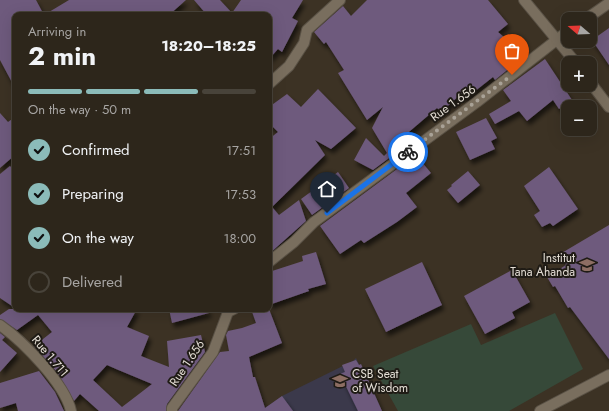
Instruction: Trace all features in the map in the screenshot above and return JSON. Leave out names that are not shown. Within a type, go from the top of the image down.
[{"type":"street","points":[[272,81],[289,66],[304,43],[307,30],[340,0]]},
{"type":"street","points":[[524,0],[570,56]]},
{"type":"street","points":[[596,12],[609,3]]},
{"type":"street","name":"Rue 1.656","points":[[272,260],[294,242],[314,222],[477,102],[561,36]]},
{"type":"street","points":[[597,91],[609,107]]},
{"type":"street","name":"Rue 1.656","points":[[172,411],[172,408],[213,352],[228,312]]},
{"type":"street","name":"Rue 1.711","points":[[0,325],[20,341],[44,366],[69,401],[71,411]]},
{"type":"street","points":[[540,411],[609,375]]},
{"type":"shaded area","name":"CSB Seat of Wisdom","points":[[356,358],[382,411],[261,411],[282,396],[353,361]]},
{"type":"green space","points":[[555,313],[583,369],[509,411],[398,411],[373,366],[471,324],[481,345]]},
{"type":"building","points":[[0,0],[36,0],[42,12],[12,12],[12,82],[0,60]]},
{"type":"building","points":[[69,0],[186,0],[172,12],[49,12]]},
{"type":"building","points":[[194,0],[220,0],[231,12],[204,12]]},
{"type":"building","points":[[241,0],[303,0],[292,18],[298,21],[282,52],[278,49],[272,56],[272,12],[233,12]]},
{"type":"building","points":[[367,0],[488,0],[508,24],[498,32],[512,44],[501,57],[511,67],[495,80],[493,77],[465,99],[461,94],[441,112],[437,108],[403,137],[408,144],[373,170],[354,160],[366,138],[384,156],[387,153],[372,128],[383,107],[367,120],[338,73],[344,70],[326,42],[324,44],[314,32],[343,6],[351,16]]},
{"type":"building","points":[[609,28],[609,65],[597,47],[597,36]]},
{"type":"building","points":[[545,59],[561,83],[561,92],[567,92],[572,100],[561,100],[561,108],[559,109],[553,100],[527,121],[519,111],[495,124],[489,114],[511,101],[503,90]]},
{"type":"building","points":[[318,89],[356,128],[331,149],[315,140],[325,155],[272,207],[272,137],[278,132],[272,126],[272,105],[287,94],[301,107]]},
{"type":"building","points":[[0,113],[8,122],[12,119],[12,158],[0,168]]},
{"type":"building","points":[[486,118],[497,138],[491,141],[495,149],[470,160],[456,132]]},
{"type":"building","points":[[416,155],[431,173],[406,193],[417,207],[364,243],[361,240],[340,254],[320,226]]},
{"type":"building","points":[[10,166],[12,168],[12,306],[0,298],[0,174]]},
{"type":"building","points":[[549,167],[578,209],[553,226],[550,223],[542,227],[534,215],[540,211],[524,186]]},
{"type":"building","points":[[468,171],[480,185],[458,203],[447,190]]},
{"type":"building","points":[[338,172],[349,188],[312,215],[301,199]]},
{"type":"building","points":[[299,200],[306,221],[272,251],[272,207],[279,215]]},
{"type":"building","points":[[609,225],[609,359],[570,307],[568,308],[555,286],[553,287],[547,277],[566,265],[560,254]]},
{"type":"building","points":[[316,252],[326,284],[308,289],[309,291],[272,304],[272,271],[303,261],[302,256]]},
{"type":"building","points":[[422,262],[442,305],[386,332],[365,289]]},
{"type":"building","points":[[512,270],[530,302],[512,312],[515,318],[485,334],[464,296]]},
{"type":"building","points":[[9,309],[12,309],[12,312],[135,312],[127,327],[149,336],[141,356],[169,367],[167,341],[201,335],[205,352],[167,404],[166,411],[99,411],[80,394],[74,401],[57,372],[34,346],[52,332],[38,315],[17,330],[0,319],[0,315]],"holes":[[[107,365],[152,384],[122,407],[93,380]]]},
{"type":"building","points":[[170,312],[209,312],[209,313],[172,323]]},
{"type":"building","points":[[252,312],[270,312],[282,343],[249,357],[253,377],[255,377],[265,408],[282,396],[293,411],[178,411],[220,352],[229,351],[226,335],[228,331],[256,323]]},
{"type":"building","points":[[0,333],[5,337],[2,340],[17,353],[0,372]]},
{"type":"building","points":[[356,360],[359,365],[361,364],[382,411],[358,411],[340,374],[345,372],[342,365]]},
{"type":"building","points":[[39,371],[55,392],[64,411],[18,411],[16,403],[0,408],[0,383]]},
{"type":"way so far","points":[[408,152],[512,75]]},
{"type":"place","name":"Institut Tana Ahanda","points":[[587,265]]},
{"type":"place","name":"CSB Seat of Wisdom","points":[[340,381]]},
{"type":"route","points":[[327,213],[376,178],[408,152]]}]
